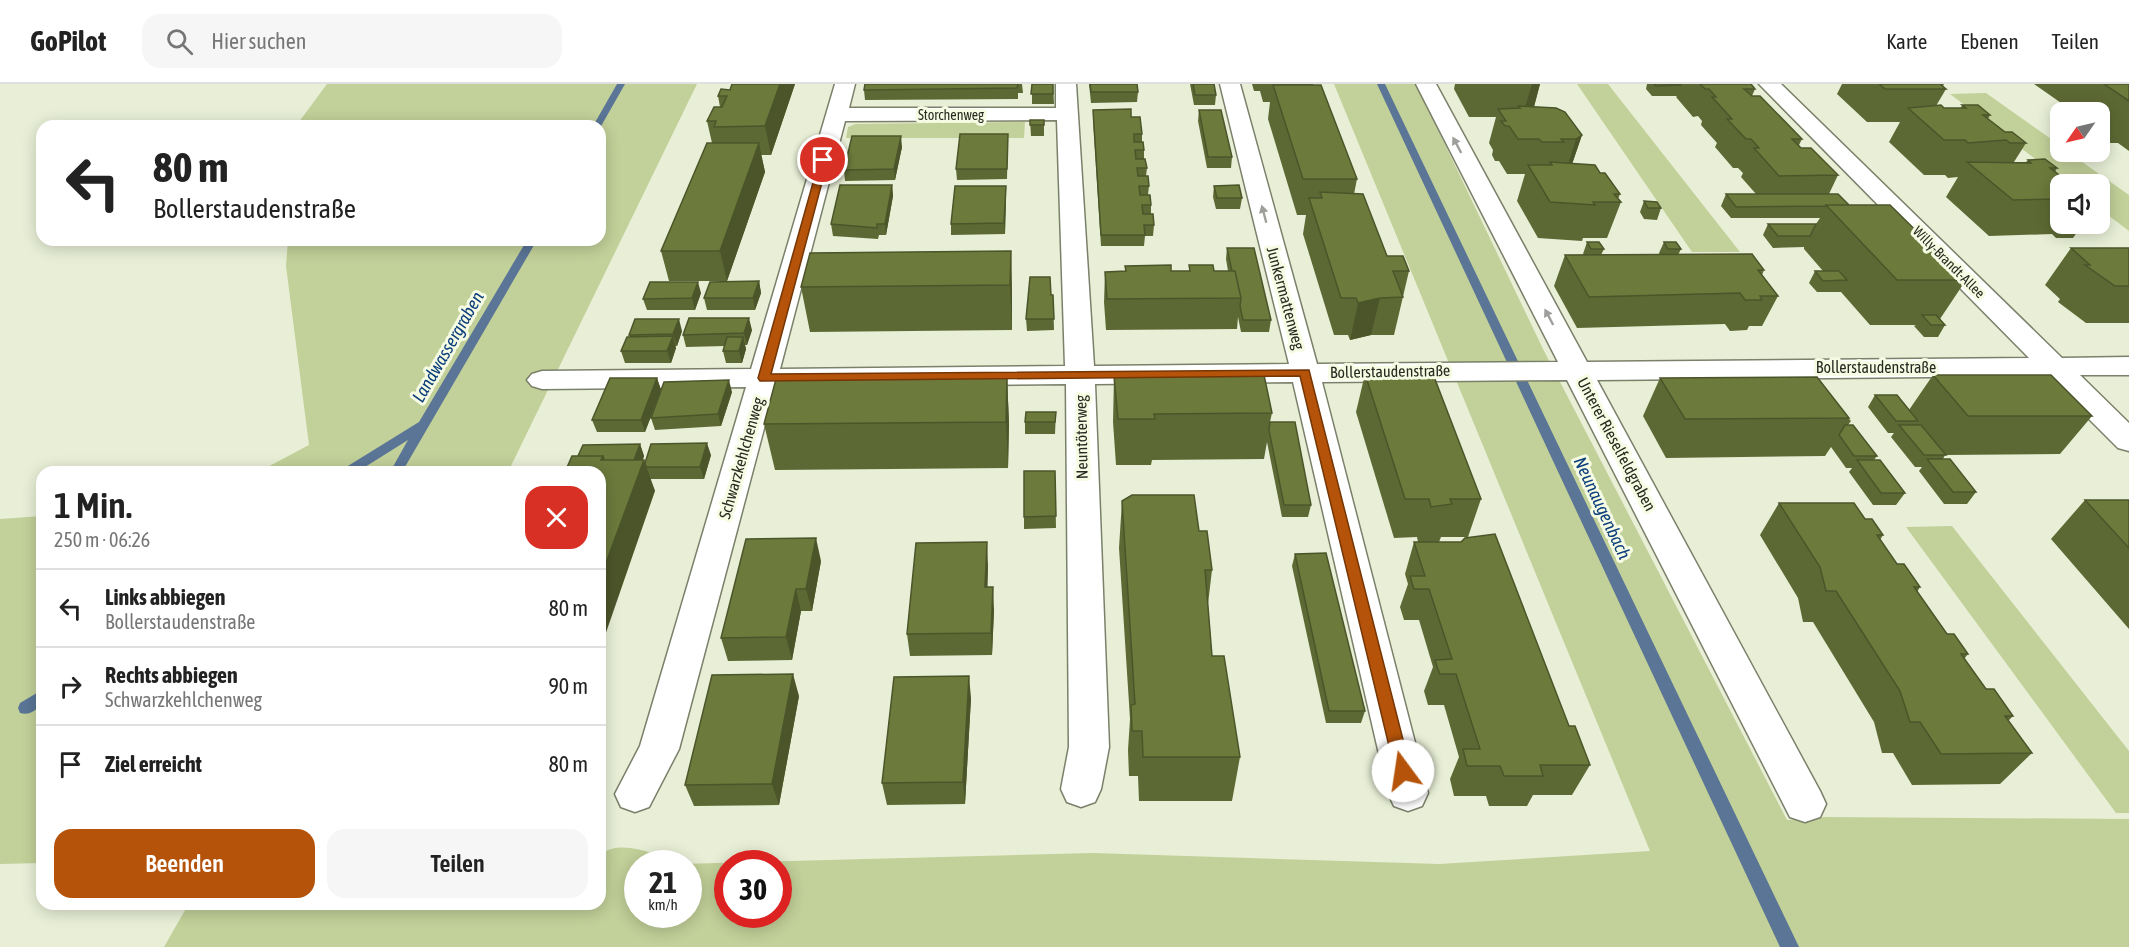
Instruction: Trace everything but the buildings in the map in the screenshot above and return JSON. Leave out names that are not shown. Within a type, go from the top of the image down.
[{"type":"street","name":"Schwarzkehlchenweg","points":[[635,794],[659,749],[845,84]]},
{"type":"street","name":"Neuntöterweg","points":[[1066,84],[1080,374],[1089,747],[1081,789]]},
{"type":"street","name":"Junkermattenweg","points":[[1230,84],[1305,372],[1408,793]]},
{"type":"street","name":"Unterer Rieselfeldgraben","points":[[1426,84],[1805,804]]},
{"type":"street","name":"Willy-Brandt-Allee","points":[[1769,84],[2129,441]]},
{"type":"street","name":"Storchenweg","points":[[836,115],[1067,114]]},
{"type":"street","name":"Bollerstaudenstraße","points":[[542,380],[1577,369],[2129,366]]},
{"type":"green space","points":[[327,84],[697,84],[511,466],[269,466],[309,445],[286,266],[288,246],[606,246],[606,120],[300,120]]},
{"type":"green space","points":[[1334,84],[1416,84],[1544,351],[1787,820],[1824,817],[2129,819],[2129,947],[164,947],[185,910],[606,910],[606,851],[609,849],[640,850],[624,850],[624,928],[702,928],[702,863],[714,863],[714,928],[792,928],[792,861],[1093,853],[1439,864],[1650,851]]},
{"type":"green space","points":[[1577,84],[1608,84],[1740,252],[1692,252]]},
{"type":"green space","points":[[1986,93],[2050,138],[2050,162],[2082,162],[2099,174],[2055,174],[1950,94]]},
{"type":"green space","points":[[1025,122],[1024,138],[846,138],[848,127],[855,124]]},
{"type":"green space","points":[[2110,182],[2129,195],[2129,231],[2110,217]]},
{"type":"green space","points":[[36,516],[36,863],[0,864],[0,519]]},
{"type":"green space","points":[[1952,526],[2129,751],[2129,813],[2116,813],[1906,527]]},
{"type":"waterway","name":"Landwassergraben","points":[[600,120],[621,84]]},
{"type":"waterway","name":"Neunaugenbach","points":[[1381,84],[1790,947]]},
{"type":"waterway","name":"Landwassergraben","points":[[424,425],[528,246]]},
{"type":"waterway","points":[[358,466],[424,425]]},
{"type":"waterway","name":"Landwassergraben","points":[[400,466],[424,425]]},
{"type":"waterway","points":[[26,708],[36,700]]},
{"type":"route","points":[[823,160],[778,318],[764,378],[1305,372],[1403,771]]}]
